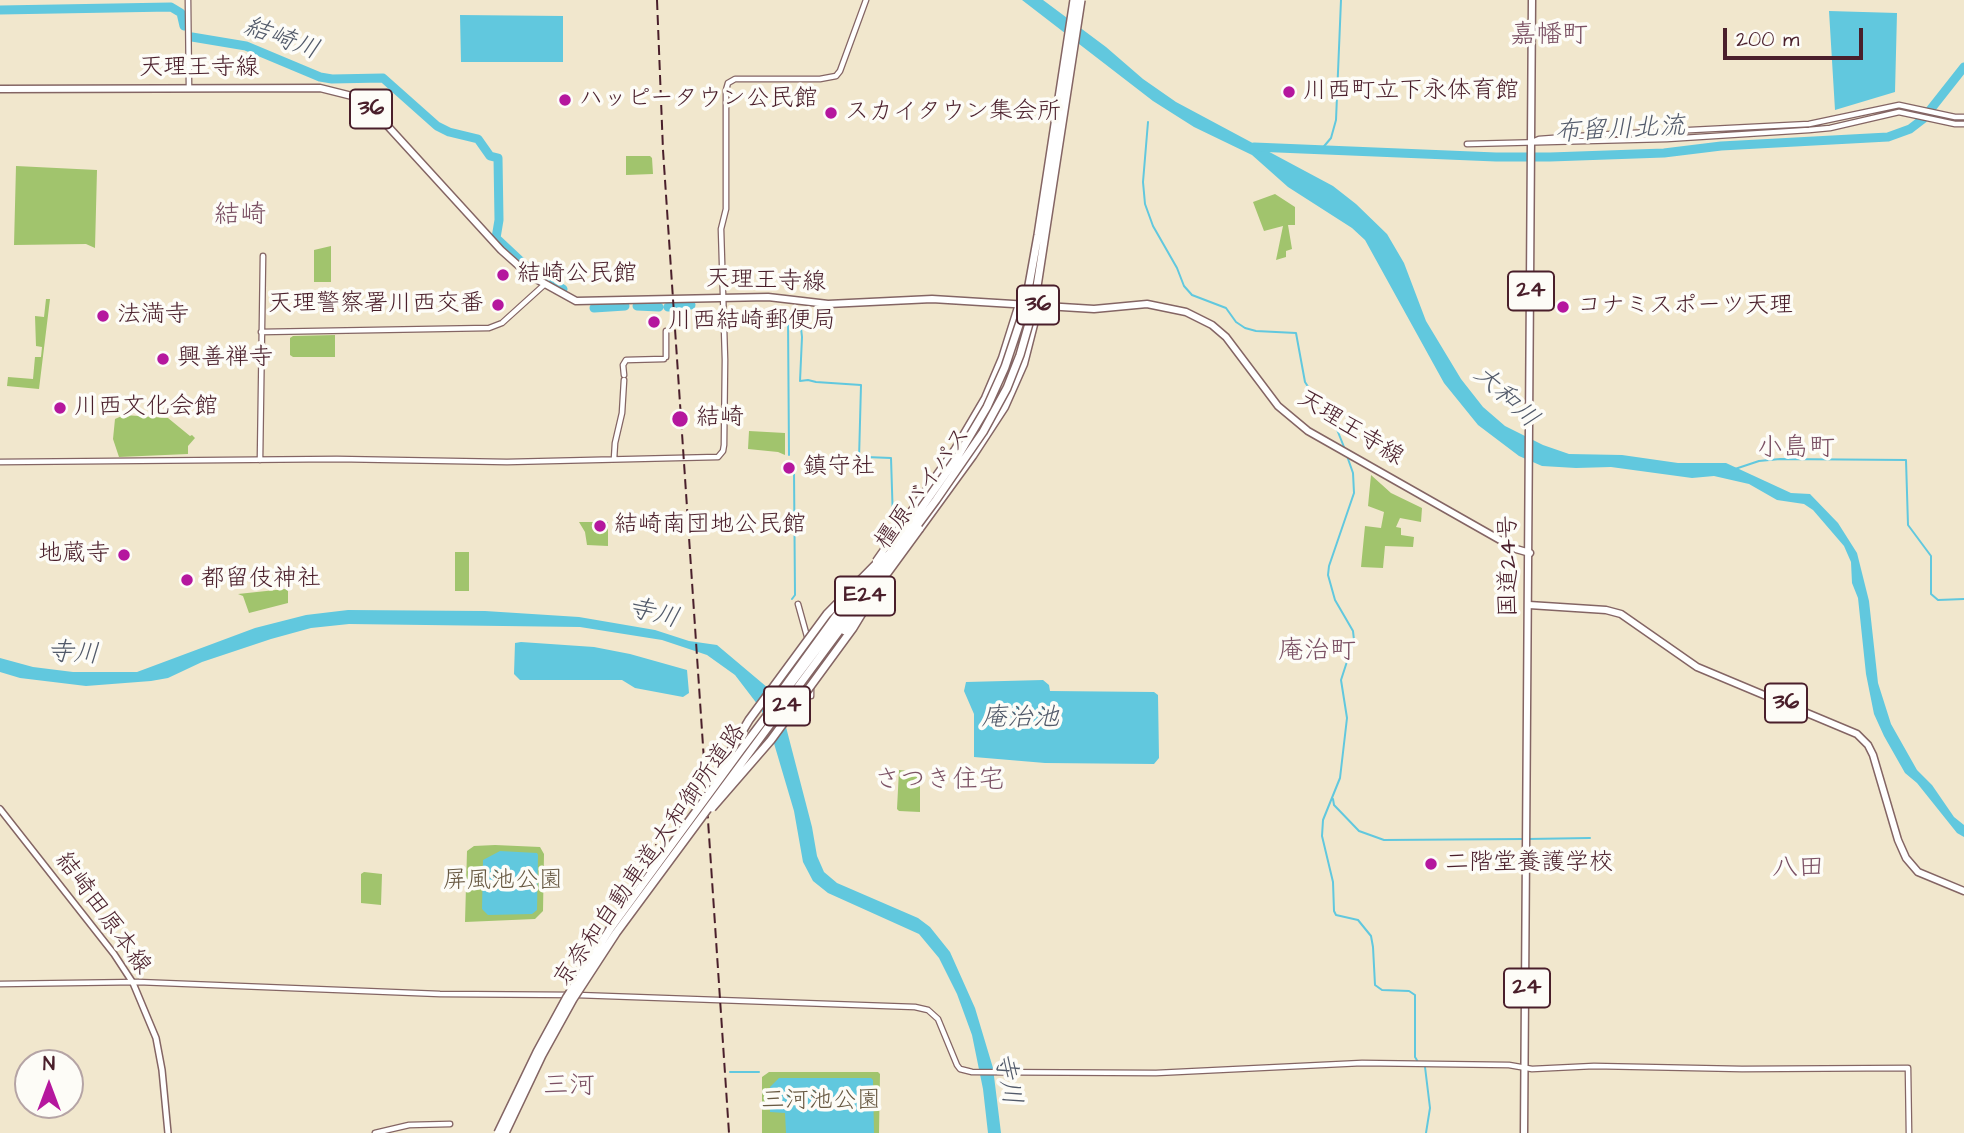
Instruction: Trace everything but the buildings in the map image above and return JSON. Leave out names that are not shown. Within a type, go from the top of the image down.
[{"type":"highway","name":"京奈和自動車道;大和御所道路","points":[[497,1133],[567,997],[610,929],[741,750],[894,551],[975,429],[998,384],[1018,331],[1038,235],[1074,0]]},
{"type":"highway","name":"京奈和自動車道;大和御所道路","points":[[506,1133],[542,1055],[573,999],[616,933],[983,432],[1007,388],[1020,355],[1037,288],[1081,0]]},
{"type":"highway","points":[[707,792],[741,732],[827,614],[877,561],[894,551]]},
{"type":"highway","points":[[693,830],[771,740],[808,691],[866,609],[894,551]]},
{"type":"main road","name":"国道24号","points":[[1524,1133],[1532,0]]},
{"type":"main road","name":"天理王寺線","points":[[0,89],[320,88],[358,98],[374,111],[500,250],[528,275],[544,285],[566,297],[585,302],[768,297],[828,304],[932,299],[1094,309],[1147,304],[1165,307],[1212,325],[1236,347],[1278,406],[1308,430],[1516,549],[1530,553]]},
{"type":"main road","name":"橿原バイパス","points":[[497,1133],[535,1050],[609,928],[956,449],[985,398],[1002,358],[1019,304]]},
{"type":"main road","name":"橿原バイパス","points":[[506,1133],[577,995],[617,934],[973,456],[1004,407],[1024,364],[1039,305]]},
{"type":"main road","name":"36","points":[[1529,605],[1606,610],[1621,614],[1697,667],[1857,734],[1873,755],[1898,840],[1906,858],[1918,872],[1964,891]]},
{"type":"main road","name":"結崎田原本線","points":[[0,809],[114,954],[133,983],[156,1038],[168,1133]]},
{"type":"street","points":[[188,0],[189,88]]},
{"type":"street","points":[[0,463],[260,460],[507,462],[713,458],[723,451],[721,229],[726,209],[726,90],[734,79],[821,79],[836,76],[866,0]]},
{"type":"street","points":[[1532,145],[1539,139],[1810,124],[1892,106],[1906,106],[1964,117]]},
{"type":"street","points":[[1467,144],[1532,145],[1809,130],[1830,128],[1892,113],[1964,124]]},
{"type":"street","points":[[260,460],[263,256]]},
{"type":"street","points":[[261,332],[489,328],[502,323],[544,285]]},
{"type":"street","points":[[614,459],[622,413],[626,360],[665,358],[666,331]]},
{"type":"street","points":[[798,604],[809,646],[811,695]]},
{"type":"street","points":[[0,984],[133,983],[915,1007],[928,1010],[938,1018],[957,1065],[960,1069],[974,1073],[1156,1073],[1362,1063],[1509,1065],[1526,1068],[1908,1068],[1909,1133]]},
{"type":"street","points":[[374,1133],[409,1125],[450,1124]]},
{"type":"green space","points":[[626,156],[650,156],[653,174],[626,175]]},
{"type":"green space","points":[[16,166],[97,170],[95,248],[86,244],[14,245]]},
{"type":"green space","points":[[1275,194],[1295,207],[1295,225],[1288,225],[1292,249],[1286,251],[1286,257],[1276,260],[1283,226],[1264,231],[1253,202]]},
{"type":"green space","points":[[331,246],[331,282],[314,282],[314,250]]},
{"type":"green space","points":[[46,299],[50,299],[39,389],[7,386],[8,377],[33,379],[35,357],[41,357],[42,347],[36,346],[35,316],[44,317]]},
{"type":"green space","points":[[335,335],[335,357],[290,355],[290,338],[293,336]]},
{"type":"green space","points":[[124,415],[168,418],[195,438],[188,446],[188,454],[119,457],[113,439],[115,419]]},
{"type":"green space","points":[[749,431],[785,433],[785,455],[748,449]]},
{"type":"green space","points":[[1371,475],[1391,493],[1422,508],[1421,522],[1400,518],[1396,527],[1401,528],[1401,535],[1414,537],[1413,547],[1385,546],[1383,568],[1361,567],[1365,526],[1381,528],[1384,512],[1368,506]]},
{"type":"green space","points":[[579,522],[608,522],[608,546],[587,545],[585,532]]},
{"type":"green space","points":[[455,552],[469,552],[469,591],[455,591]]},
{"type":"green space","points":[[285,589],[288,591],[288,603],[249,613],[243,596],[238,594]]},
{"type":"green space","points":[[899,770],[920,772],[920,812],[897,809]]},
{"type":"green space","name":"屏風池公園","points":[[474,846],[540,847],[544,854],[543,911],[535,919],[465,922],[467,851]]},
{"type":"green space","points":[[361,874],[382,874],[381,905],[361,903]]},
{"type":"green space","name":"三河池公園","points":[[769,1072],[878,1072],[879,1133],[762,1133],[762,1077]]},
{"type":"water","points":[[1022,0],[1043,0],[1176,102],[1333,186],[1356,204],[1387,234],[1404,263],[1426,321],[1461,379],[1483,407],[1505,426],[1543,445],[1569,454],[1622,455],[1678,463],[1726,463],[1791,493],[1810,494],[1838,523],[1857,553],[1869,601],[1878,683],[1891,724],[1917,770],[1932,785],[1954,817],[1964,825],[1964,837],[1957,833],[1917,783],[1905,773],[1884,736],[1874,714],[1866,674],[1858,598],[1852,583],[1851,562],[1844,546],[1813,510],[1804,504],[1777,500],[1749,484],[1714,476],[1692,478],[1611,467],[1542,466],[1519,456],[1478,425],[1444,383],[1365,240],[1352,228],[1288,187],[1252,155],[1194,127],[1153,101]]},
{"type":"water","points":[[1829,11],[1897,13],[1895,92],[1835,110]]},
{"type":"water","points":[[460,15],[563,16],[563,62],[461,62]]},
{"type":"water","points":[[348,610],[485,611],[579,617],[655,630],[689,641],[717,645],[768,688],[776,703],[786,727],[817,856],[824,872],[837,883],[918,918],[930,927],[950,952],[975,1008],[993,1068],[1001,1133],[988,1133],[983,1089],[972,1035],[957,994],[939,958],[919,934],[828,893],[813,881],[803,862],[794,811],[761,709],[735,675],[707,655],[662,640],[580,627],[349,624],[311,628],[271,639],[202,662],[168,678],[151,681],[86,686],[20,678],[0,672],[0,658],[33,667],[73,672],[137,672],[255,628],[306,615]]},
{"type":"water","points":[[515,643],[594,647],[687,670],[689,693],[683,697],[635,688],[622,680],[520,680],[514,674]]},
{"type":"water","name":"庵治池","points":[[1043,680],[1049,685],[1050,691],[1154,692],[1158,695],[1159,758],[1154,764],[1045,763],[974,757],[974,714],[964,691],[966,682]]},
{"type":"water","points":[[500,851],[537,853],[537,910],[532,914],[488,915],[482,909],[483,860]]},
{"type":"water","name":"三河池公園","points":[[779,1078],[871,1078],[874,1133],[786,1133],[785,1113],[770,1112],[770,1087]]},
{"type":"waterway","points":[[1320,151],[1331,138],[1336,120],[1341,0]]},
{"type":"waterway","name":"結崎川","points":[[0,10],[171,7],[181,13],[184,26]]},
{"type":"waterway","name":"結崎川","points":[[192,37],[246,46],[320,77],[383,78],[437,126],[478,139],[490,156],[498,158],[499,220],[496,238],[528,268],[563,289]]},
{"type":"waterway","name":"布留川北流","points":[[1254,147],[1550,157],[1664,153],[1721,146],[1888,137],[1910,129],[1923,119],[1964,67]]},
{"type":"waterway","points":[[1148,122],[1143,182],[1145,204],[1153,226],[1184,286],[1192,295],[1226,308],[1236,322],[1245,328],[1296,333],[1305,382],[1332,417],[1344,447]]},
{"type":"waterway","name":"結崎川","points":[[668,307],[691,305]]},
{"type":"waterway","name":"結崎川","points":[[594,308],[625,306]]},
{"type":"waterway","name":"結崎川","points":[[637,306],[659,307]]},
{"type":"waterway","points":[[808,310],[799,310],[802,337],[800,381],[861,385],[859,459],[891,458],[893,521]]},
{"type":"waterway","points":[[779,317],[798,318]]},
{"type":"waterway","points":[[788,318],[789,455]]},
{"type":"waterway","points":[[1347,456],[1353,473],[1354,493],[1328,575],[1335,600],[1353,631],[1354,640],[1341,680],[1347,718],[1340,778],[1323,820],[1322,836],[1333,882],[1334,911],[1336,915],[1358,920],[1371,936],[1375,985],[1382,990],[1409,991],[1415,995],[1415,1057],[1418,1062]]},
{"type":"waterway","points":[[1735,469],[1759,461],[1780,459],[1906,460],[1908,525],[1931,556],[1931,594],[1938,600],[1964,599]]},
{"type":"waterway","points":[[792,599],[795,595],[794,471]]},
{"type":"waterway","points":[[1333,799],[1334,805],[1359,831],[1384,840],[1523,839]]},
{"type":"waterway","points":[[1528,839],[1590,838]]},
{"type":"waterway","points":[[1425,1067],[1430,1108],[1426,1133]]},
{"type":"waterway","points":[[730,1072],[759,1072]]},
{"type":"railway","points":[[657,0],[663,150],[729,1133]]},
{"type":"place","name":"川西町立下永体育館","points":[[1289,92]]},
{"type":"place","name":"ハッピータウン公民館","points":[[565,100]]},
{"type":"place","name":"スカイタウン集会所","points":[[831,113]]},
{"type":"place","name":"結崎公民館","points":[[503,275]]},
{"type":"place","name":"天理警察署川西交番","points":[[498,305]]},
{"type":"place","name":"コナミスポーツ天理","points":[[1563,307]]},
{"type":"place","name":"法満寺","points":[[103,316]]},
{"type":"place","name":"川西結崎郵便局","points":[[654,322]]},
{"type":"place","name":"興善禅寺","points":[[163,359]]},
{"type":"place","name":"川西文化会館","points":[[60,408]]},
{"type":"place","name":"結崎","points":[[680,419]]},
{"type":"place","name":"鎮守社","points":[[789,468]]},
{"type":"place","name":"結崎南団地公民館","points":[[600,526]]},
{"type":"place","name":"地蔵寺","points":[[124,555]]},
{"type":"place","name":"都留伎神社","points":[[187,580]]},
{"type":"place","name":"二階堂養護学校","points":[[1431,864]]},
{"type":"district","name":"嘉幡町","points":[[1549,37]]},
{"type":"district","name":"結崎","points":[[240,217]]},
{"type":"district","name":"小島町","points":[[1796,450]]},
{"type":"district","name":"庵治町","points":[[1317,653]]},
{"type":"district","name":"さつき住宅","points":[[939,782]]},
{"type":"district","name":"八田","points":[[1798,870]]},
{"type":"district","name":"三河","points":[[569,1088]]},
{"type":"water label","name":"大和川","points":[[1505,398]]},
{"type":"water label","name":"寺川","points":[[653,615]]},
{"type":"water label","name":"寺川","points":[[73,655]]},
{"type":"water label","name":"寺川","points":[[1006,1079]]}]
